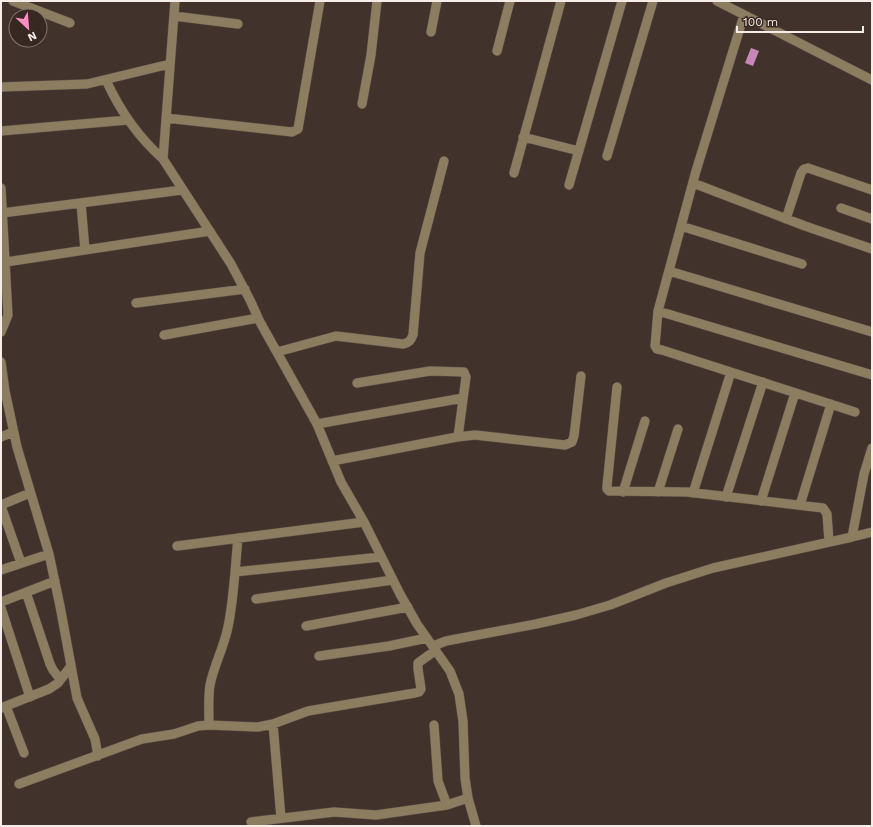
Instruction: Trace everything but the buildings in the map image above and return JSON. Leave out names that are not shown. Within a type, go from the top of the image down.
[{"type":"street","points":[[13,1],[70,23]]},
{"type":"street","points":[[163,159],[175,1]]},
{"type":"street","points":[[166,118],[292,132],[298,129],[320,1]]},
{"type":"street","points":[[362,104],[371,55],[378,1]]},
{"type":"street","points":[[431,32],[437,1]]},
{"type":"street","points":[[497,51],[510,1]]},
{"type":"street","points":[[514,173],[561,1]]},
{"type":"street","points":[[569,185],[622,1]]},
{"type":"street","points":[[607,156],[653,1]]},
{"type":"street","points":[[723,2],[744,15],[872,80]]},
{"type":"street","points":[[744,15],[681,226],[658,312],[654,342],[655,346],[657,349],[855,412]]},
{"type":"street","points":[[174,16],[238,24]]},
{"type":"street","points":[[1,87],[87,84],[170,64]]},
{"type":"street","points":[[106,80],[114,98],[128,120],[147,145],[163,159],[231,264],[245,289],[258,318],[317,424],[341,482],[364,522],[393,580],[408,607],[450,671],[459,694],[463,721],[465,778],[468,798],[476,826]]},
{"type":"street","points":[[1,131],[128,120]]},
{"type":"street","points":[[524,137],[579,151]]},
{"type":"street","points":[[277,352],[336,336],[403,344],[411,340],[413,335],[420,253],[444,161]]},
{"type":"street","points":[[786,219],[801,173],[804,169],[808,168],[872,190]]},
{"type":"street","points":[[693,183],[786,219],[872,249]]},
{"type":"street","points":[[1,188],[6,262],[4,281],[8,315],[1,332]]},
{"type":"street","points":[[2,213],[182,190]]},
{"type":"street","points":[[81,203],[85,250]]},
{"type":"street","points":[[841,208],[872,219]]},
{"type":"street","points":[[681,226],[802,264]]},
{"type":"street","points":[[6,262],[210,231]]},
{"type":"street","points":[[669,271],[872,332]]},
{"type":"street","points":[[136,304],[245,289]]},
{"type":"street","points":[[658,312],[872,375]]},
{"type":"street","points":[[164,335],[258,318]]},
{"type":"street","points":[[1,362],[13,432],[49,554],[77,698],[95,739],[98,756]]},
{"type":"street","points":[[357,383],[430,371],[464,372],[466,377],[458,437]]},
{"type":"street","points":[[693,493],[731,372]]},
{"type":"street","points":[[332,461],[475,435],[565,445],[569,444],[572,442],[574,436],[581,376]]},
{"type":"street","points":[[726,497],[763,382]]},
{"type":"street","points":[[617,387],[607,489],[623,492],[693,493],[823,508],[826,511],[829,542]]},
{"type":"street","points":[[761,501],[795,393]]},
{"type":"street","points":[[317,424],[463,398]]},
{"type":"street","points":[[800,505],[831,404]]},
{"type":"street","points":[[623,492],[645,421]]},
{"type":"street","points":[[658,492],[678,429]]},
{"type":"street","points":[[1,437],[13,432]]},
{"type":"street","points":[[852,537],[864,474],[872,448]]},
{"type":"street","points":[[21,563],[1,505],[30,493]]},
{"type":"street","points":[[177,546],[364,522]]},
{"type":"street","points":[[19,784],[142,739],[164,736],[198,726],[258,727],[273,724],[308,712],[419,692],[421,689],[418,663],[446,640],[536,624],[576,615],[610,605],[713,568],[872,532]]},
{"type":"street","points":[[209,725],[208,704],[210,684],[224,646],[232,609],[238,538]]},
{"type":"street","points":[[1,570],[49,554]]},
{"type":"street","points":[[235,572],[381,557]]},
{"type":"street","points":[[256,599],[393,580]]},
{"type":"street","points":[[1,602],[55,581]]},
{"type":"street","points":[[26,592],[50,664],[60,679]]},
{"type":"street","points":[[306,626],[408,607]]},
{"type":"street","points":[[1,608],[30,697]]},
{"type":"street","points":[[319,656],[389,646],[428,638]]},
{"type":"street","points":[[24,753],[3,707],[49,688],[60,679],[71,666]]},
{"type":"street","points":[[273,724],[281,818]]},
{"type":"street","points":[[434,725],[438,781],[447,805]]},
{"type":"street","points":[[251,822],[334,812],[376,815],[447,805],[468,798]]}]
